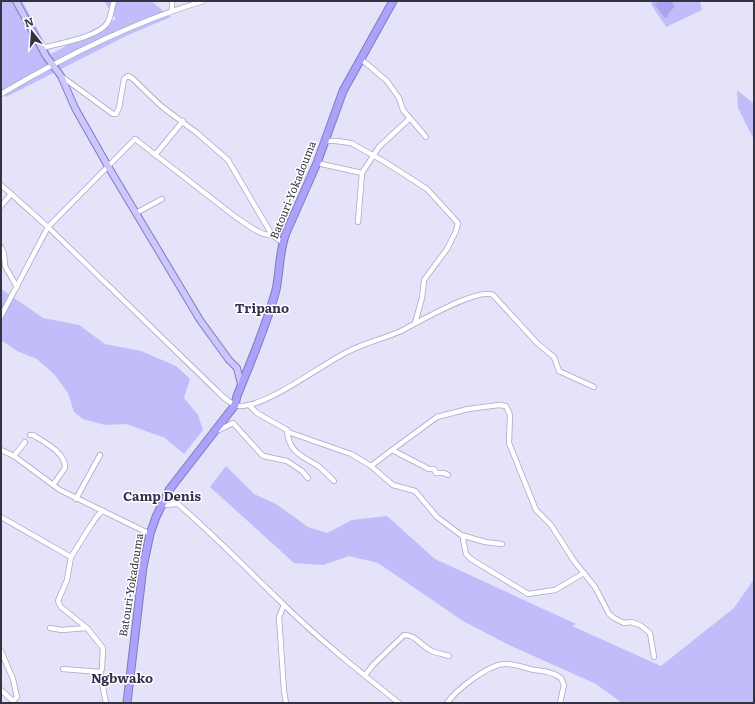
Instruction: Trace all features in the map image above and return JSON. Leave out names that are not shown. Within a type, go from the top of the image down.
[{"type":"highway","name":"Batouri-Yokadouma","points":[[127,703],[136,615],[150,534],[169,490],[235,405],[241,384],[249,368],[276,290],[282,242],[317,163],[340,98],[393,1]]},
{"type":"main road","points":[[16,1],[50,62],[54,64],[61,76],[75,108],[109,168],[204,327],[237,368],[241,384]]},
{"type":"main road","points":[[237,368],[249,368]]},
{"type":"street","points":[[42,48],[74,40],[101,29],[108,23],[114,1]]},
{"type":"street","points":[[172,1],[172,11]]},
{"type":"street","points":[[1,94],[54,64],[111,35],[172,11],[203,1]]},
{"type":"street","points":[[361,59],[387,81],[399,98],[403,110],[426,137]]},
{"type":"street","points":[[61,76],[113,114],[116,114],[119,108],[124,79],[130,76],[161,106],[183,121],[216,148],[228,160],[272,235],[282,242]]},
{"type":"street","points":[[358,222],[362,173],[384,142],[410,119]]},
{"type":"street","points":[[155,155],[183,121]]},
{"type":"street","points":[[1,316],[17,287],[32,254],[48,227],[90,183],[109,168],[135,140],[237,218],[254,229],[267,235],[272,235]]},
{"type":"street","points":[[325,141],[344,141],[373,156],[427,189],[458,223],[456,231],[447,249],[424,280],[422,298],[415,323]]},
{"type":"street","points":[[317,163],[362,173]]},
{"type":"street","points":[[1,185],[48,227],[214,389],[235,405],[249,405],[282,390],[347,352],[395,333],[458,302],[483,294],[490,294],[538,344],[554,356],[559,372],[594,387]]},
{"type":"street","points":[[1,206],[11,194]]},
{"type":"street","points":[[136,214],[162,199]]},
{"type":"street","points":[[1,247],[4,253],[5,266],[17,287]]},
{"type":"street","points":[[249,405],[257,413],[288,432],[351,454],[370,466],[393,485],[415,491],[437,517],[465,537],[502,544]]},
{"type":"street","points":[[370,466],[437,417],[468,408],[483,408],[499,405],[506,406],[510,415],[508,440],[510,447],[536,510],[551,525],[595,587],[614,618],[624,623],[631,622],[650,633],[654,657]]},
{"type":"street","points":[[215,429],[219,430],[233,423],[263,456],[287,461],[302,471],[308,478]]},
{"type":"street","points":[[287,430],[290,444],[294,451],[319,467],[334,481]]},
{"type":"street","points":[[30,435],[33,435],[64,459],[65,468],[54,485]]},
{"type":"street","points":[[14,456],[25,442]]},
{"type":"street","points":[[1,450],[14,456],[76,499],[132,523],[150,534]]},
{"type":"street","points":[[392,450],[429,469],[434,469],[436,473],[444,472],[448,475]]},
{"type":"street","points":[[76,499],[100,455]]},
{"type":"street","points":[[169,490],[172,498],[248,568],[284,605],[399,703]]},
{"type":"street","points":[[162,505],[178,504]]},
{"type":"street","points":[[98,508],[98,515]]},
{"type":"street","points":[[104,511],[98,515],[71,557],[67,580],[58,601],[61,607],[88,628],[104,651],[100,672],[106,703]]},
{"type":"street","points":[[1,517],[71,557]]},
{"type":"street","points":[[465,537],[463,539],[464,547],[466,554],[471,559],[528,594],[555,590],[584,573]]},
{"type":"street","points":[[284,605],[279,617],[286,703]]},
{"type":"street","points":[[50,628],[62,630],[88,628]]},
{"type":"street","points":[[365,675],[374,664],[404,636],[409,635],[417,639],[431,651],[449,656]]},
{"type":"street","points":[[1,651],[14,679],[17,697],[13,702],[1,690]]},
{"type":"street","points":[[447,703],[460,689],[476,678],[496,666],[506,664],[552,674],[561,678],[564,685],[560,703]]},
{"type":"street","points":[[63,669],[100,672]]},
{"type":"shaded area","points":[[1,1],[22,1],[51,54],[116,19],[104,1],[151,1],[171,17],[128,35],[6,97],[1,92]]},
{"type":"shaded area","points":[[651,1],[659,1],[654,4],[669,16],[668,14],[675,7],[672,1],[700,1],[702,10],[666,27],[654,10]]},
{"type":"shaded area","points":[[659,1],[672,1],[675,7],[668,14],[669,16],[665,18],[654,4]]},
{"type":"shaded area","points":[[737,90],[754,104],[754,182],[753,138],[738,108]]},
{"type":"shaded area","points":[[1,289],[43,318],[79,325],[105,344],[141,351],[176,366],[190,379],[184,398],[198,415],[203,430],[184,454],[165,438],[126,424],[105,425],[83,419],[74,412],[68,393],[55,375],[37,359],[17,351],[1,340]]},
{"type":"shaded area","points":[[226,466],[254,494],[276,504],[308,527],[327,533],[352,520],[387,516],[435,559],[576,624],[572,626],[661,666],[734,608],[754,579],[754,703],[622,703],[596,684],[507,644],[463,621],[378,563],[349,556],[323,565],[294,563],[210,487]]},
{"type":"district","name":"Tripano","points":[[262,308]]},
{"type":"district","name":"Camp Denis","points":[[162,496]]},
{"type":"district","name":"Ngbwako","points":[[122,678]]}]
